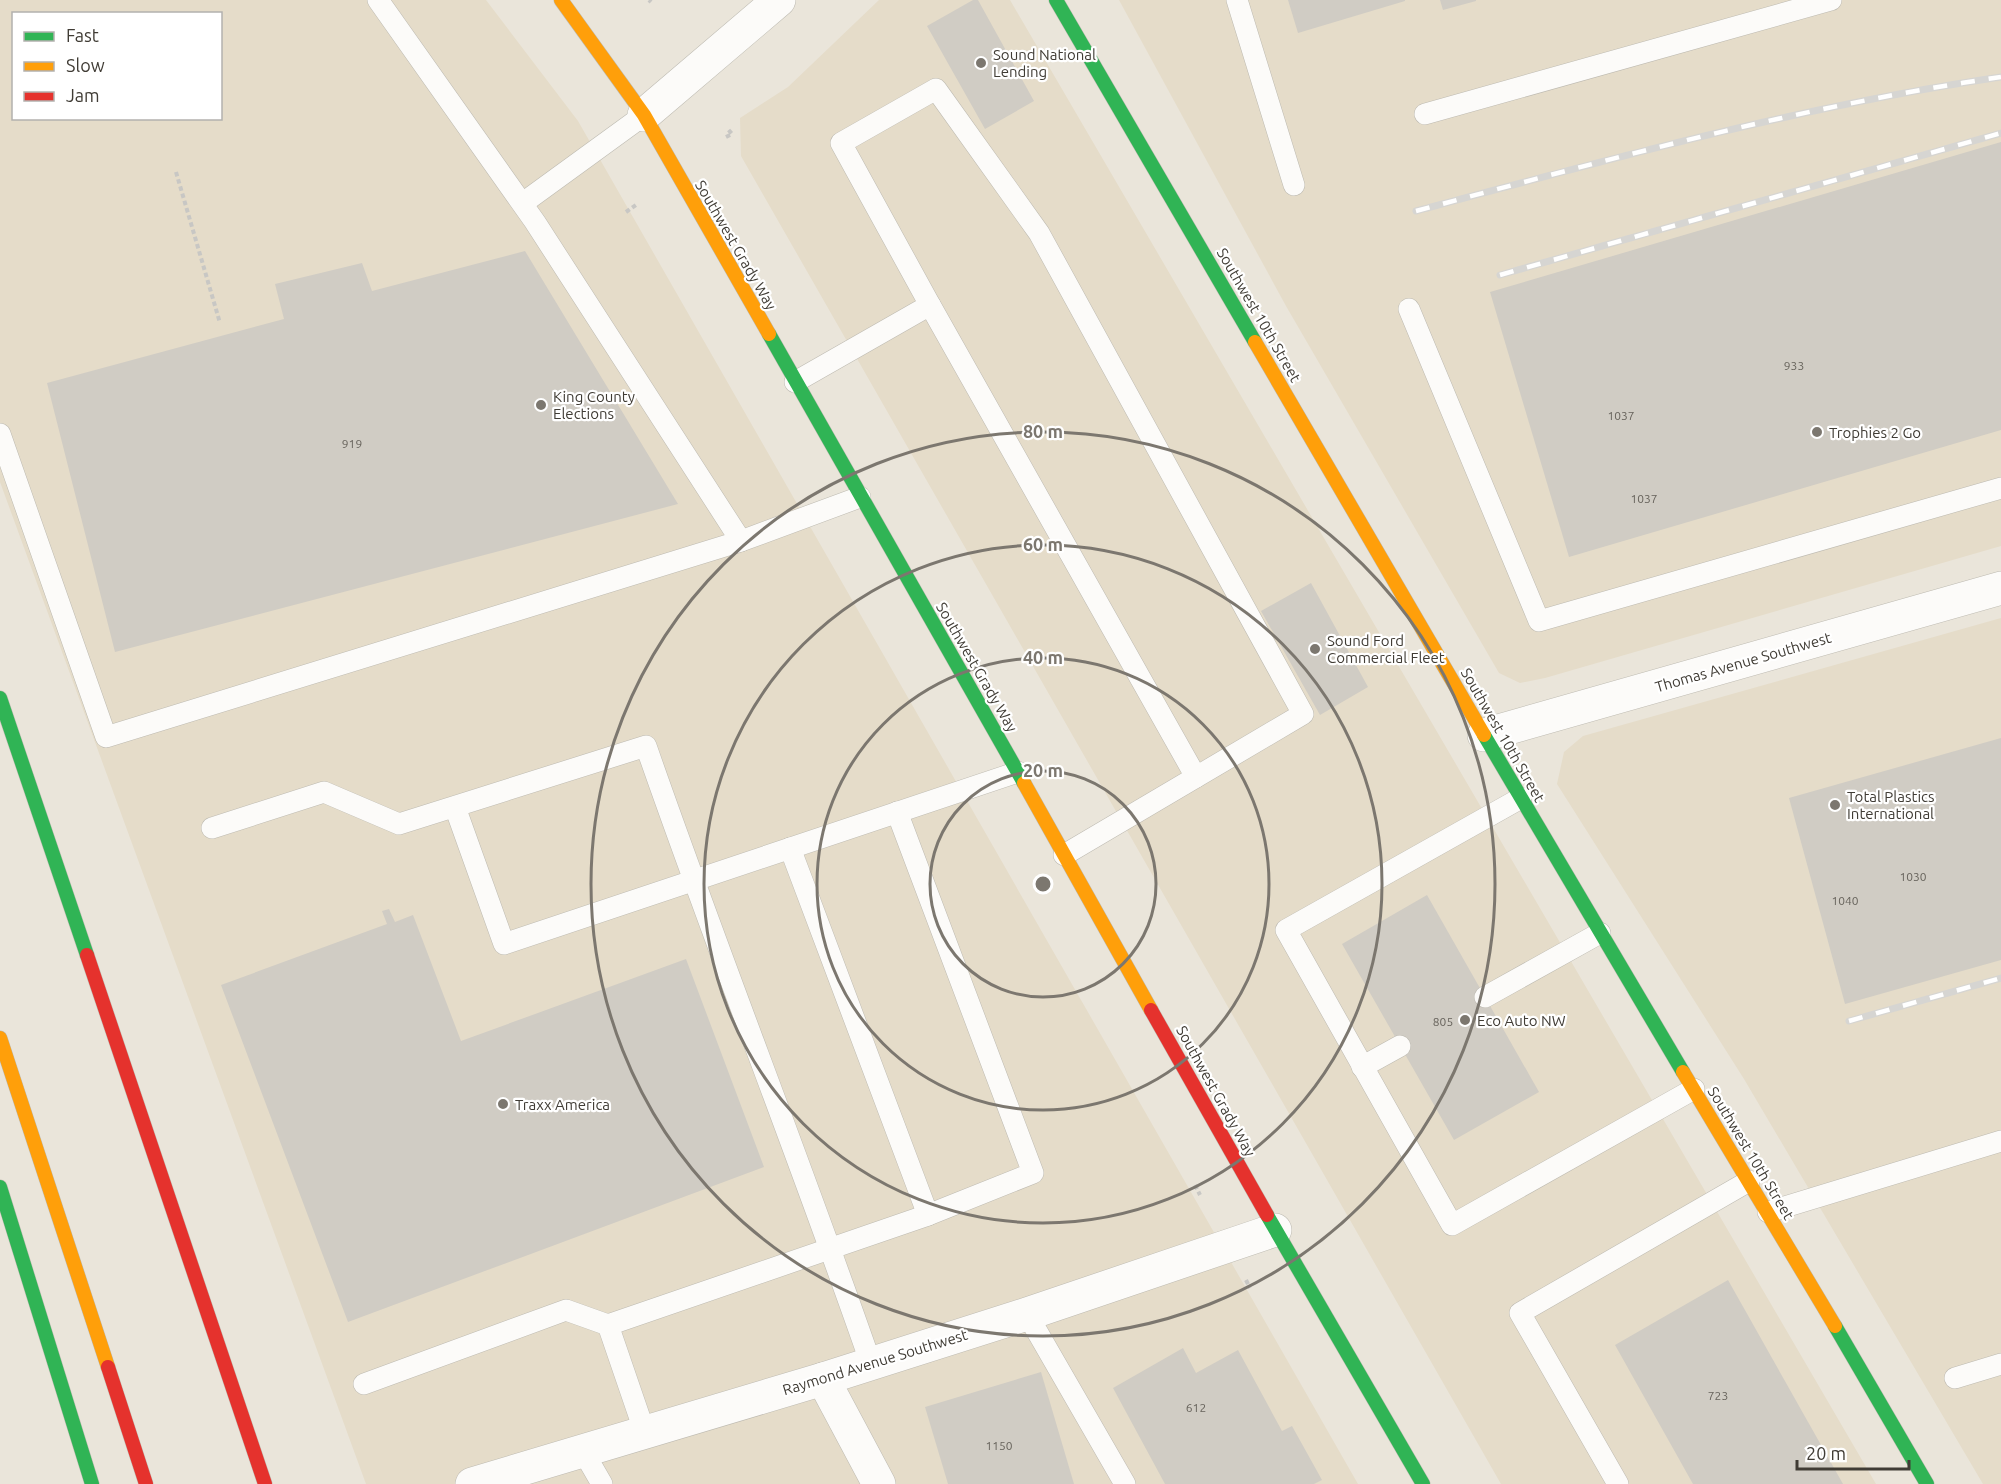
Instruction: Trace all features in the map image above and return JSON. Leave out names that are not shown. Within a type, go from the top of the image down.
[{"type":"main road","name":"Southwest Grady Way","points":[[561,0],[644,115],[1018,772],[1275,1230],[1423,1484]]},
{"type":"main road","name":"Southwest 10th Street","points":[[1056,0],[1600,933],[1768,1212],[1927,1484]]},
{"type":"main road","points":[[0,698],[266,1484]]},
{"type":"main road","points":[[0,1038],[146,1484]]},
{"type":"main road","points":[[0,1187],[92,1484]]},
{"type":"street","points":[[644,115],[779,0]]},
{"type":"street","name":"Thomas Avenue Southwest","points":[[1484,735],[2001,588]]},
{"type":"street","name":"Raymond Avenue Southwest","points":[[472,1484],[871,1364],[1275,1230]]},
{"type":"street","points":[[823,1379],[879,1484]]},
{"type":"lane","points":[[378,0],[523,203],[741,541]]},
{"type":"lane","points":[[1237,0],[1294,185]]},
{"type":"lane","points":[[1425,114],[1831,0]]},
{"type":"lane","points":[[1064,855],[1304,714],[1039,233],[936,89],[841,143],[1196,777]]},
{"type":"lane","points":[[523,203],[644,115]]},
{"type":"lane","points":[[795,382],[930,305]]},
{"type":"lane","points":[[1409,309],[1539,621],[2001,488]]},
{"type":"lane","points":[[0,434],[106,737],[741,541],[860,497]]},
{"type":"lane","points":[[212,828],[324,792],[399,824],[645,746],[693,881],[831,1248],[871,1364]]},
{"type":"lane","points":[[455,807],[504,944],[1018,772]]},
{"type":"lane","points":[[1521,798],[1286,930],[1452,1225],[1694,1089]]},
{"type":"lane","points":[[364,1384],[566,1310],[608,1325],[928,1215],[1034,1173],[897,812]]},
{"type":"lane","points":[[790,848],[928,1215]]},
{"type":"lane","points":[[1485,997],[1600,933]]},
{"type":"lane","points":[[1362,1067],[1400,1046]]},
{"type":"lane","points":[[1768,1212],[2001,1141]]},
{"type":"lane","points":[[1618,1484],[1520,1313],[1749,1181]]},
{"type":"lane","points":[[1027,1314],[1125,1484]]},
{"type":"lane","points":[[608,1325],[645,1433]]},
{"type":"lane","points":[[1955,1378],[2001,1364]]},
{"type":"lane","points":[[583,1451],[602,1484]]},
{"type":"path","points":[[726,136],[732,134],[727,128]]},
{"type":"path","points":[[176,172],[220,323]]},
{"type":"path","points":[[626,212],[636,205]]},
{"type":"path","points":[[1195,1185],[1200,1195]]},
{"type":"path","points":[[1246,1280],[1250,1288]]},
{"type":"shaded area","points":[[0,0],[486,0],[578,121],[1358,1484],[366,1484],[0,482]]},
{"type":"shaded area","points":[[879,0],[1010,0],[1876,1484],[1501,1484],[741,156],[740,118],[788,87]]},
{"type":"shaded area","points":[[1119,0],[2001,0],[2001,546],[1545,678],[1520,683],[1499,673],[1286,306]]},
{"type":"shaded area","points":[[2001,618],[2001,1484],[1983,1484],[1744,1079],[1557,784],[1564,752],[1583,736]]},
{"type":"building","name":"Sound National Lending","points":[[973,0],[978,0],[1034,101],[985,129],[927,26]]},
{"type":"building","points":[[1288,0],[1405,0],[1405,1],[1298,33]]},
{"type":"building","points":[[1440,0],[1476,0],[1476,1],[1443,10]]},
{"type":"building","points":[[2001,142],[2001,430],[1569,557],[1490,292]]},
{"type":"building","points":[[525,251],[678,504],[115,652],[47,383],[284,319],[275,284],[362,263],[372,291]]},
{"type":"building","name":"Sound Ford Commercial Fleet","points":[[1311,583],[1368,687],[1320,715],[1261,611]]},
{"type":"building","points":[[2001,738],[2001,960],[1845,1004],[1789,798]]},
{"type":"building","points":[[1427,895],[1539,1092],[1454,1140],[1342,944]]},
{"type":"building","name":"Traxx America","points":[[389,909],[395,922],[413,915],[461,1041],[686,959],[764,1167],[348,1322],[221,985],[387,924],[382,911]]},
{"type":"building","points":[[1728,1280],[1843,1484],[1693,1484],[1615,1345]]},
{"type":"building","points":[[1183,1348],[1196,1373],[1238,1350],[1282,1431],[1292,1426],[1322,1480],[1314,1484],[1165,1484],[1113,1388]]},
{"type":"building","points":[[1041,1372],[1074,1484],[948,1484],[925,1407]]},
{"type":"railway","points":[[1416,211],[1634,153],[1780,118],[2001,77]]},
{"type":"railway","points":[[1500,275],[2001,133]]},
{"type":"railway","points":[[1849,1021],[2001,978]]},
{"type":"traffic: fast","points":[[1056,0],[1255,342]]},
{"type":"traffic: fast","points":[[769,334],[1024,783]]},
{"type":"traffic: fast","points":[[0,698],[87,955]]},
{"type":"traffic: fast","points":[[1484,735],[1683,1072]]},
{"type":"traffic: fast","points":[[0,1187],[92,1484]]},
{"type":"traffic: fast","points":[[1267,1215],[1423,1484]]},
{"type":"traffic: fast","points":[[1835,1326],[1927,1484]]},
{"type":"traffic: slow","points":[[561,0],[644,115],[769,334]]},
{"type":"traffic: slow","points":[[1255,342],[1484,735]]},
{"type":"traffic: slow","points":[[1024,783],[1151,1010]]},
{"type":"traffic: slow","points":[[0,1038],[108,1367]]},
{"type":"traffic: slow","points":[[1683,1072],[1835,1326]]},
{"type":"traffic: jam","points":[[87,955],[265,1484]]},
{"type":"traffic: jam","points":[[1151,1010],[1267,1215]]},
{"type":"traffic: jam","points":[[108,1367],[146,1484]]},
{"type":"place","name":"Sound National Lending","points":[[981,63]]},
{"type":"place","name":"King County Elections","points":[[541,405]]},
{"type":"place","name":"Trophies 2 Go","points":[[1817,432]]},
{"type":"place","name":"Sound Ford Commercial Fleet","points":[[1315,649]]},
{"type":"place","name":"Total Plastics International","points":[[1835,805]]},
{"type":"place","name":"Eco Auto NW","points":[[1465,1020]]},
{"type":"place","name":"Traxx America","points":[[503,1104]]}]
